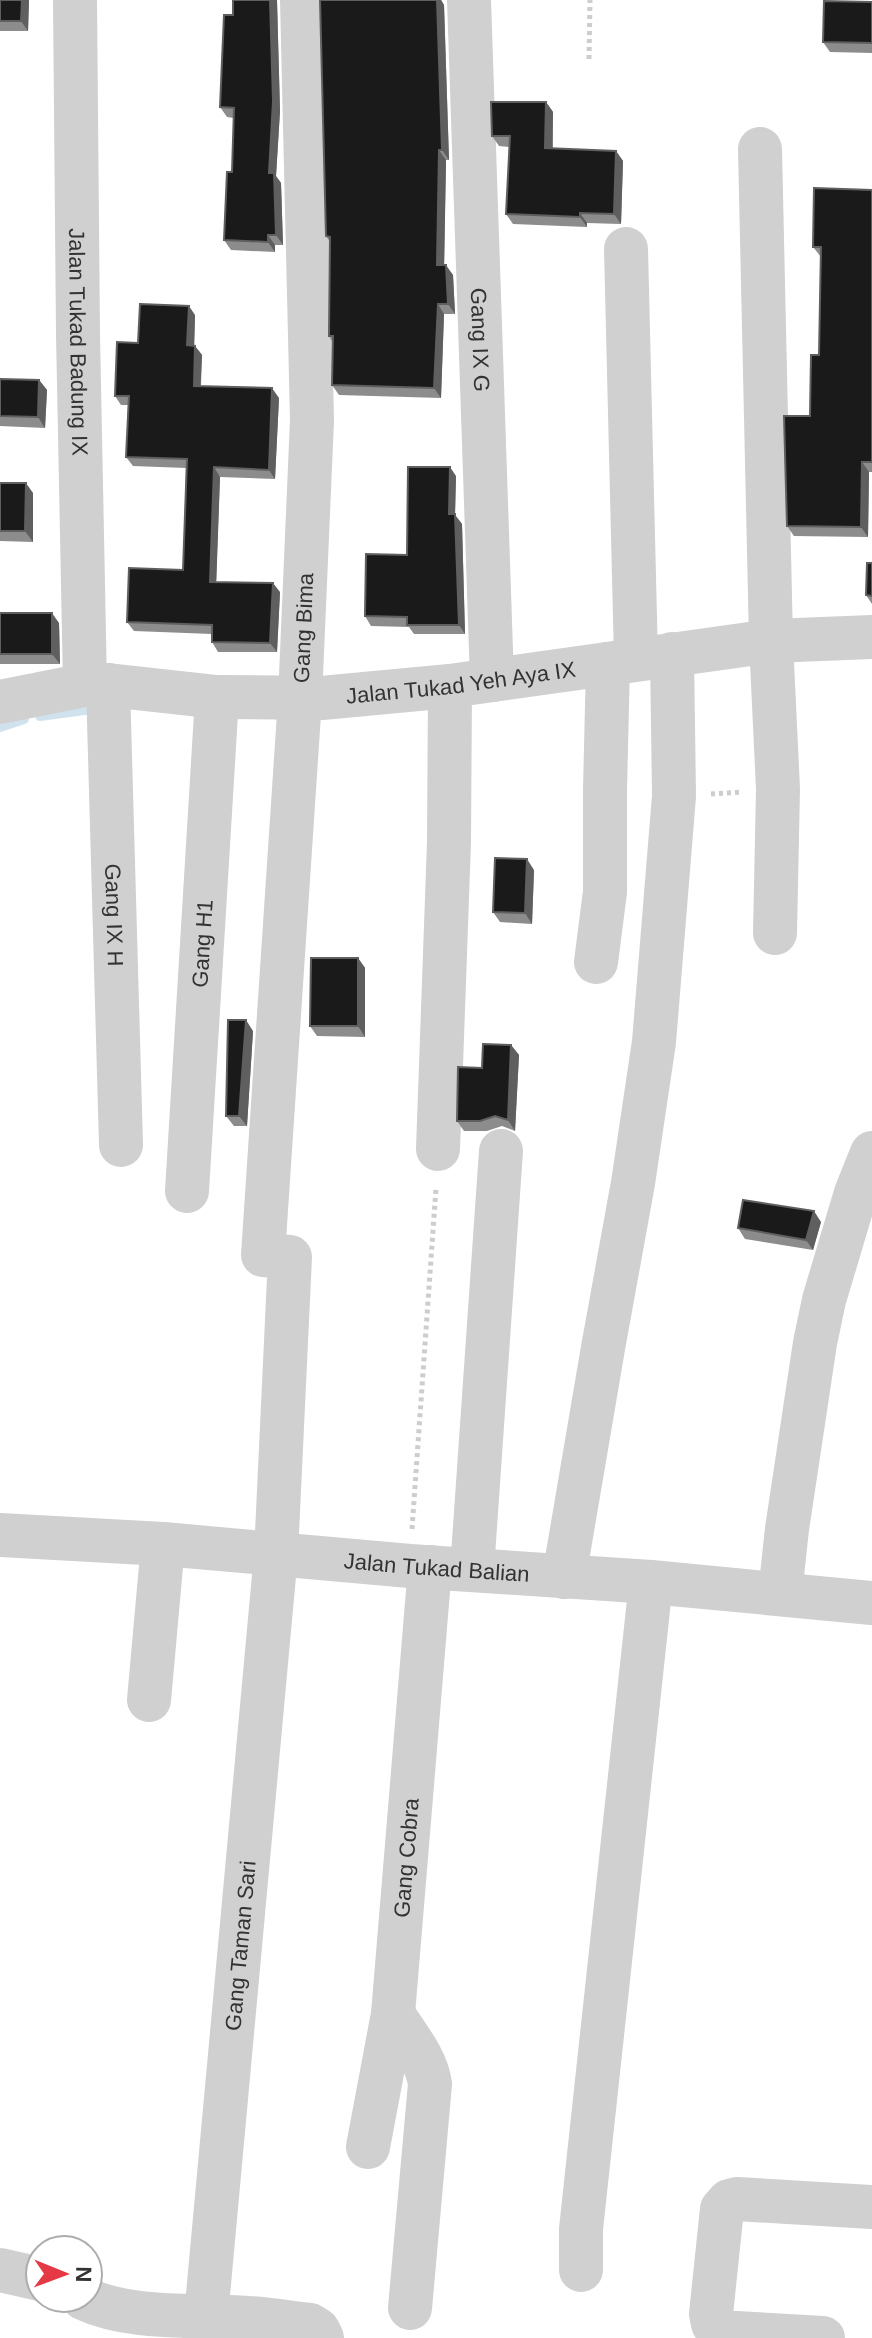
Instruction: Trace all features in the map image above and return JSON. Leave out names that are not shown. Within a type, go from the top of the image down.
[{"type":"street","name":"Jalan Tukad Badung IX","points":[[75,0],[78,334],[96,685]]},
{"type":"street","name":"Gang Bima","points":[[263,1255],[300,699],[312,420],[302,0]]},
{"type":"street","name":"Gang IX G","points":[[469,0],[492,680]]},
{"type":"street","points":[[760,149],[771,641],[778,789],[775,933]]},
{"type":"street","points":[[564,1577],[633,1183],[654,1042],[674,796],[639,659],[626,249]]},
{"type":"street","name":"Jalan Tukad Yeh Aya IX","points":[[0,702],[96,685],[217,697],[300,699],[450,686],[771,641],[872,637]]},
{"type":"street","points":[[596,962],[605,892],[605,790],[639,659]]},
{"type":"street","name":"Gang IX H","points":[[96,685],[121,1145]]},
{"type":"street","points":[[438,1149],[449,842],[450,686]]},
{"type":"street","name":"Gang H1","points":[[187,1191],[217,697]]},
{"type":"street","name":"Gang Cobra","points":[[368,2147],[393,2014],[437,1567],[501,1151]]},
{"type":"street","points":[[780,1594],[789,1514],[818,1328],[856,1193],[872,1153]]},
{"type":"street","name":"Gang Taman Sari","points":[[205,2328],[276,1554],[290,1257],[263,1255]]},
{"type":"street","name":"Jalan Tukad Balian","points":[[0,1535],[163,1544],[651,1582],[872,1603]]},
{"type":"street","points":[[149,1700],[163,1544]]},
{"type":"street","points":[[581,2270],[583,2214],[651,1582]]},
{"type":"street","points":[[393,2014],[425,2062],[430,2084],[410,2308]]},
{"type":"street","points":[[823,2338],[719,2332],[711,2314],[722,2209],[729,2201],[737,2199],[872,2207]]},
{"type":"street","points":[[0,2270],[24,2275]]},
{"type":"street","points":[[104,2307],[175,2316],[205,2328],[248,2318],[310,2325],[318,2330],[322,2338]]},
{"type":"path","points":[[589,59],[590,0]]},
{"type":"path","points":[[674,796],[778,789]]},
{"type":"path","points":[[437,1567],[438,1149]]},
{"type":"building","points":[[0,0],[22,0],[21,21],[0,21]]},
{"type":"building","points":[[233,0],[270,0],[273,101],[269,173],[274,173],[276,235],[268,235],[268,242],[224,240],[227,172],[232,172],[234,108],[220,107],[224,15],[233,15]]},
{"type":"building","points":[[320,0],[437,0],[442,150],[439,150],[437,265],[446,265],[448,304],[438,304],[434,388],[332,385],[330,237],[326,236]]},
{"type":"building","points":[[824,1],[872,2],[872,43],[823,42]]},
{"type":"building","points":[[491,102],[546,102],[545,148],[616,151],[614,214],[580,213],[580,217],[506,214],[510,136],[492,136]]},
{"type":"building","points":[[814,188],[872,190],[872,462],[862,462],[861,527],[787,526],[784,416],[810,416],[811,355],[819,355],[821,247],[813,247]]},
{"type":"building","points":[[140,304],[189,306],[187,345],[195,346],[194,386],[272,388],[269,470],[214,467],[210,582],[273,583],[270,643],[212,642],[212,625],[127,622],[129,568],[183,570],[187,459],[126,457],[129,396],[115,396],[117,342],[138,343]]},
{"type":"building","points":[[0,379],[39,380],[38,417],[0,416]]},
{"type":"building","points":[[408,467],[450,467],[449,514],[455,514],[459,625],[407,625],[407,617],[365,616],[366,554],[407,555]]},
{"type":"building","points":[[0,483],[26,483],[25,531],[0,531]]},
{"type":"building","points":[[867,563],[872,563],[872,596],[866,595]]},
{"type":"building","points":[[0,613],[52,613],[52,654],[0,654]]},
{"type":"building","points":[[495,858],[527,859],[525,913],[493,912]]},
{"type":"building","points":[[311,958],[358,958],[358,1026],[310,1026]]},
{"type":"building","points":[[228,1020],[246,1020],[239,1116],[226,1116]]},
{"type":"building","points":[[483,1044],[511,1045],[508,1120],[495,1116],[480,1121],[457,1121],[458,1067],[482,1068]]},
{"type":"building","points":[[743,1200],[814,1211],[806,1240],[738,1228]]},
{"type":"waterway","points":[[40,716],[99,708]]},
{"type":"waterway","points":[[0,727],[24,719]]}]
